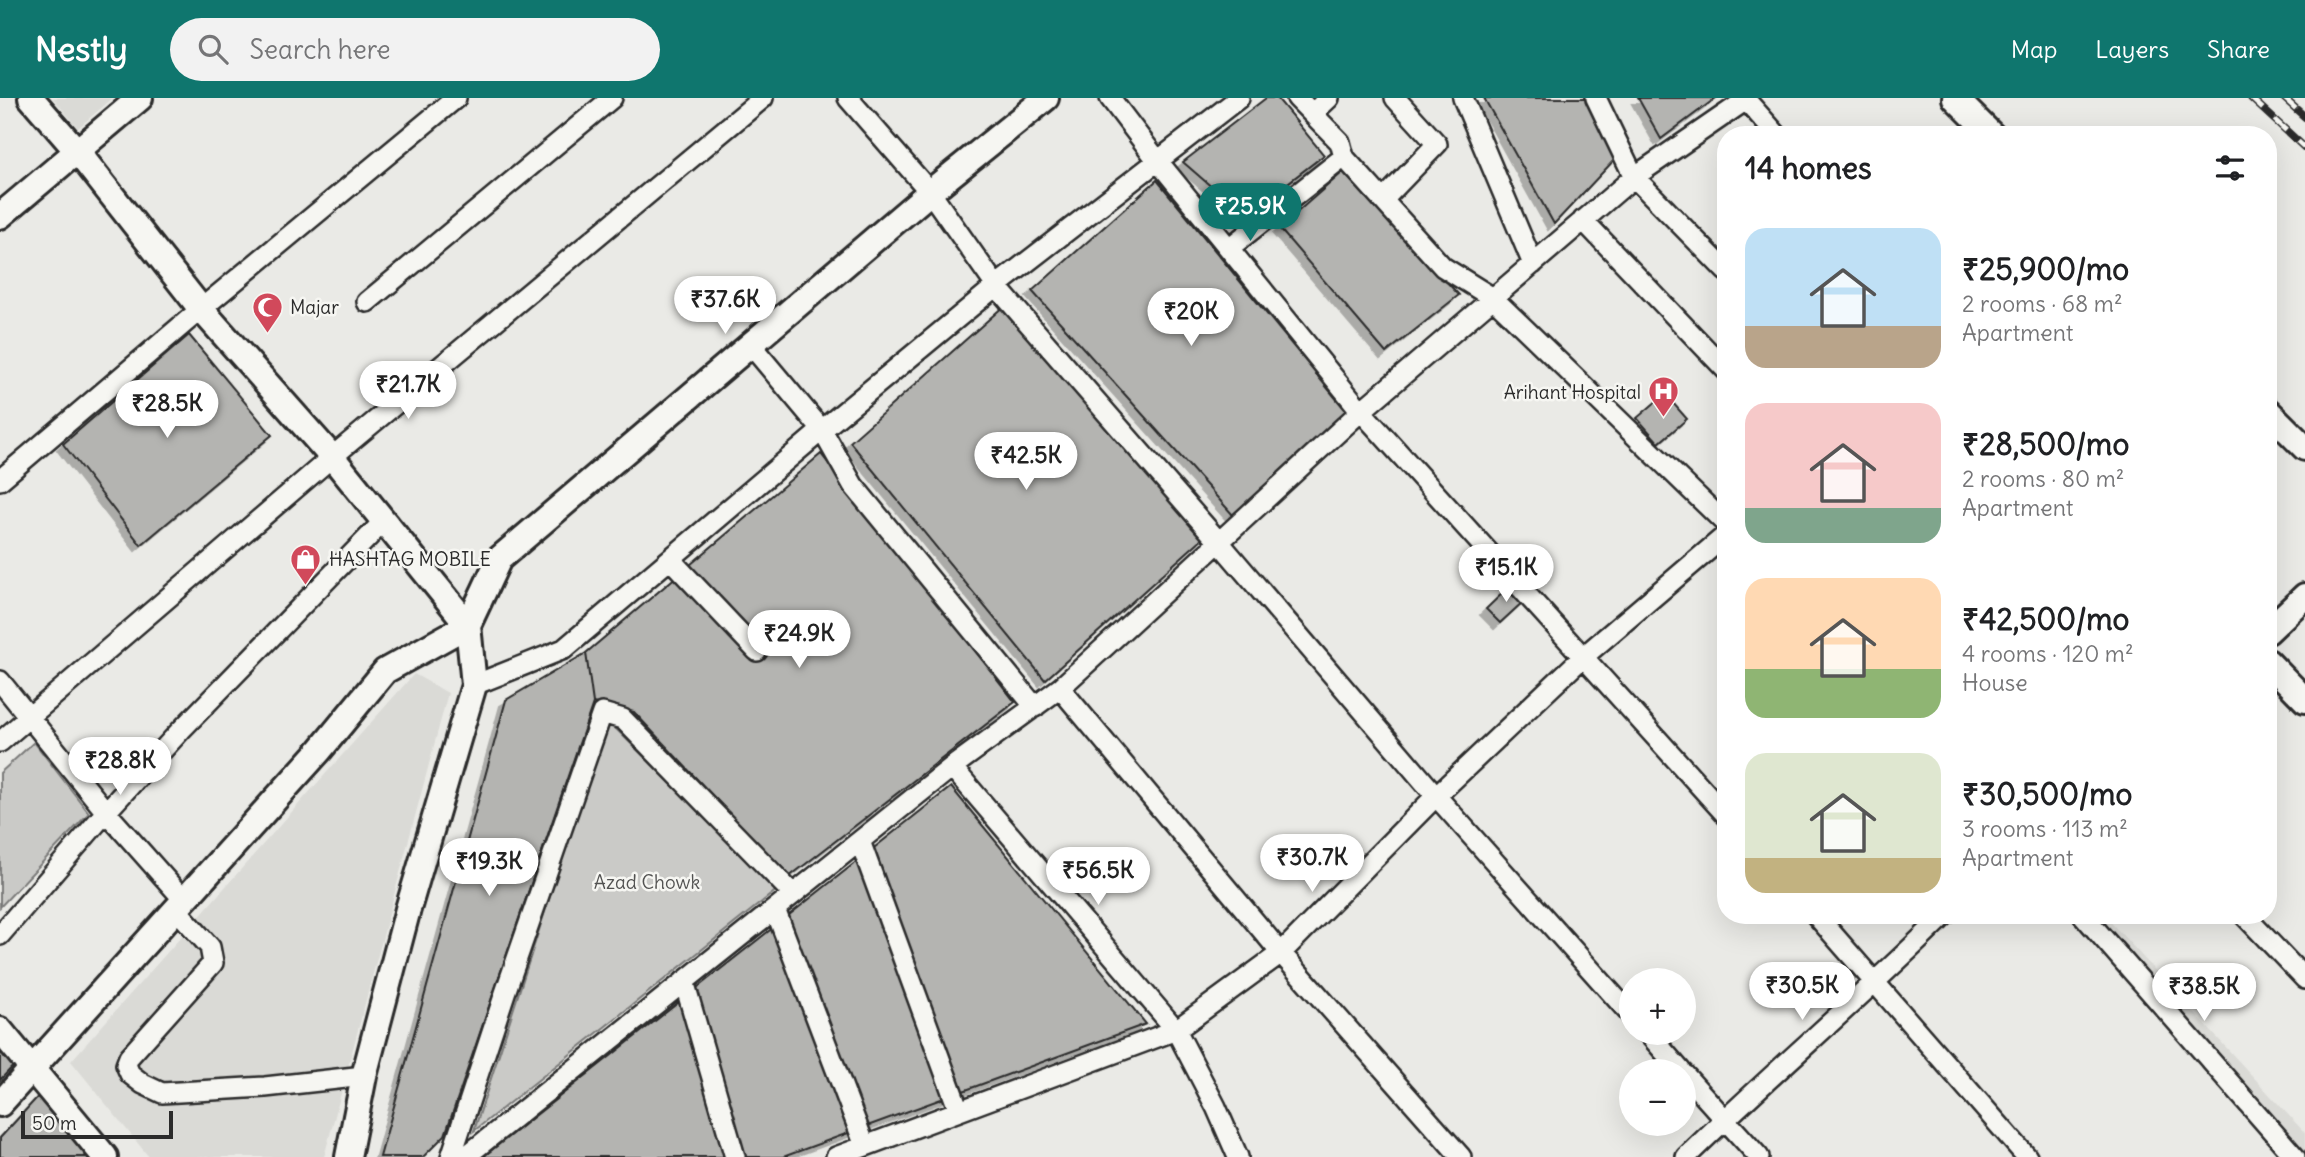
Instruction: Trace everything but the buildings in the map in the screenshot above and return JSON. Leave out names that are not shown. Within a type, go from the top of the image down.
[{"type":"street","points":[[31,98],[77,151],[201,309],[332,457],[468,625]]},
{"type":"street","points":[[0,216],[140,98]]},
{"type":"street","points":[[0,480],[456,98]]},
{"type":"street","points":[[367,302],[612,98]]},
{"type":"street","points":[[0,742],[332,457],[763,98]]},
{"type":"street","points":[[848,98],[930,192],[996,286],[1219,541],[1436,796],[1619,1002]]},
{"type":"street","points":[[348,1157],[364,1076],[408,909],[474,685],[468,625],[499,559],[930,192],[1046,98]]},
{"type":"street","points":[[1110,98],[1157,160],[1361,411],[1717,805]]},
{"type":"street","points":[[474,685],[564,649],[996,286],[1239,98]]},
{"type":"street","points":[[1297,98],[1340,142],[1344,157],[1443,267],[1493,298],[1717,515]]},
{"type":"street","points":[[1313,113],[1329,98]]},
{"type":"street","points":[[1383,200],[1437,144],[1395,98]]},
{"type":"street","points":[[1463,98],[1533,264]]},
{"type":"street","points":[[1596,98],[1634,177],[1717,262]]},
{"type":"street","points":[[1955,98],[1983,126]]},
{"type":"street","points":[[465,1157],[952,767],[1060,688],[1361,411],[1634,177],[1747,99],[1770,126]]},
{"type":"street","points":[[1228,248],[1344,157]]},
{"type":"street","points":[[1583,220],[1717,361]]},
{"type":"street","points":[[750,344],[822,430],[853,485],[1035,706]]},
{"type":"street","points":[[2277,420],[2305,448]]},
{"type":"street","points":[[0,935],[181,730],[383,522]]},
{"type":"street","points":[[836,1157],[1176,1030],[1281,953],[1436,796],[1583,657],[1717,543]]},
{"type":"street","points":[[670,559],[757,651]]},
{"type":"street","points":[[2277,622],[2305,596]]},
{"type":"street","points":[[0,1104],[320,750],[385,671],[468,625]]},
{"type":"street","points":[[2277,672],[2305,700]]},
{"type":"street","points":[[0,681],[180,905],[210,947],[214,964],[129,1057],[126,1065],[130,1074],[142,1084],[162,1093],[265,1087],[364,1076]]},
{"type":"street","points":[[1060,688],[1281,953],[1461,1157]]},
{"type":"street","points":[[451,1157],[602,713],[623,719],[793,894]]},
{"type":"street","points":[[952,767],[1176,1030],[1216,1107],[1238,1157]]},
{"type":"street","points":[[860,841],[958,1111]]},
{"type":"street","points":[[775,909],[865,1146]]},
{"type":"street","points":[[1824,924],[2027,1157]]},
{"type":"street","points":[[1686,1157],[1876,983],[1936,924]]},
{"type":"street","points":[[2091,924],[2296,1153]]},
{"type":"street","points":[[2253,924],[2305,979]]},
{"type":"street","points":[[684,981],[735,1157]]},
{"type":"street","points":[[0,1030],[105,1157]]},
{"type":"street","points":[[1658,1045],[1671,1059]]},
{"type":"street","points":[[1696,1088],[1759,1157]]},
{"type":"shaded area","points":[[53,98],[113,98],[78,128]]},
{"type":"shaded area","points":[[414,674],[448,693],[324,1157],[149,1157],[71,1061]]},
{"type":"shaded area","points":[[2077,924],[2112,924],[2305,1133],[2305,1157],[2279,1157]]},
{"type":"green space","name":"Azad Chowk","points":[[607,720],[778,889],[474,1131]]},
{"type":"green space","points":[[34,742],[89,813],[0,907],[0,773]]},
{"type":"railway","points":[[2251,98],[2305,148]]},
{"type":"railway","points":[[2284,98],[2305,117]]},
{"type":"place","name":"Majar","points":[[267,334]]},
{"type":"place","name":"Arihant Hospital","points":[[1664,419]]},
{"type":"place","name":"HASHTAG MOBILE","points":[[306,586]]}]
